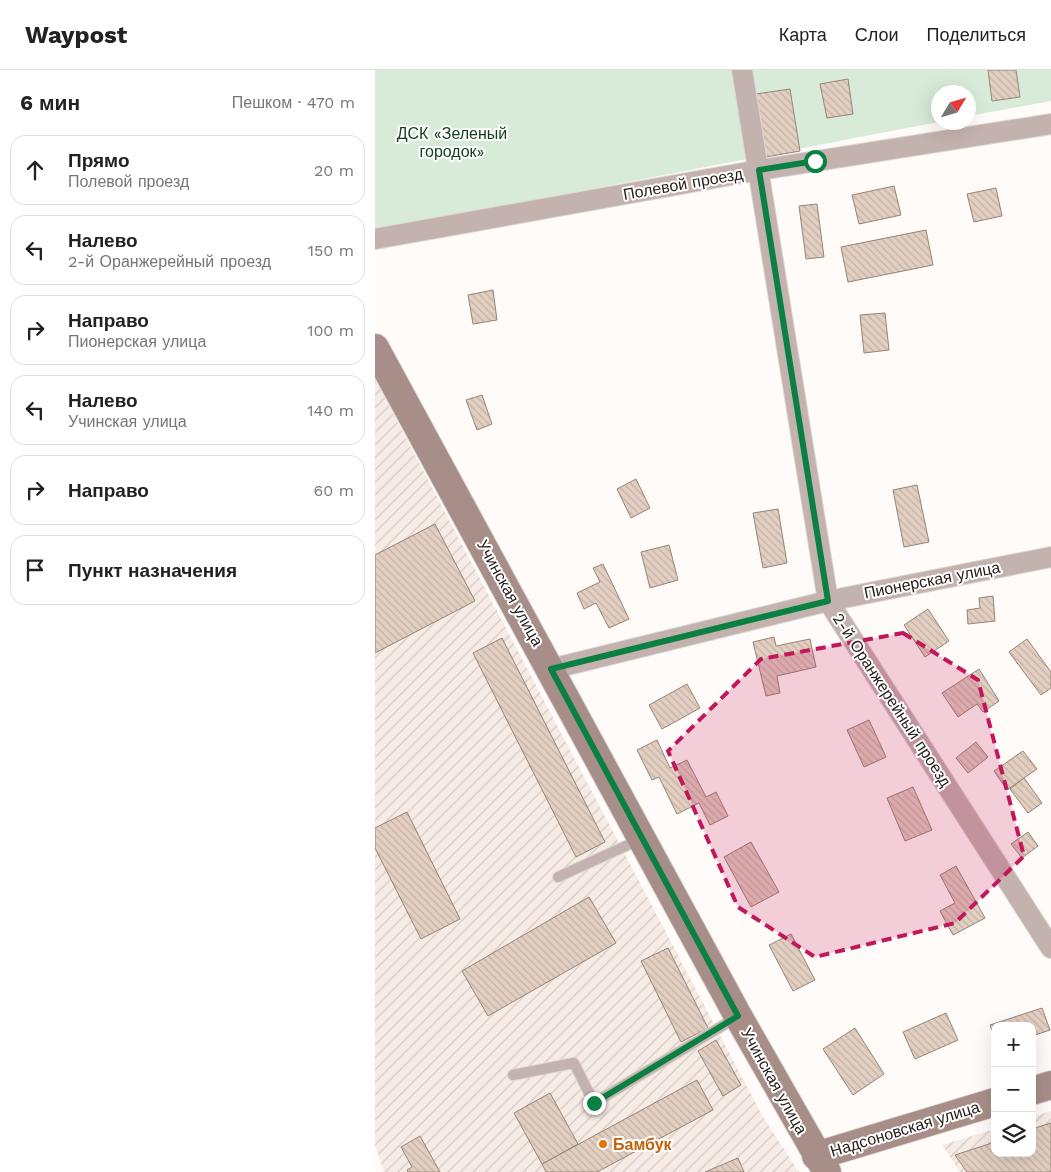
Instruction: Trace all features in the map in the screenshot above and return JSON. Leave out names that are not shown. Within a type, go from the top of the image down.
[{"type":"main road","name":"Учинская улица","points":[[375,348],[738,1016],[821,1164]]},
{"type":"main road","points":[[1036,1090],[1051,1085]]},
{"type":"main road","name":"Надсоновская улица","points":[[821,1164],[991,1103]]},
{"type":"street","name":"2-й Оранжерейный проезд","points":[[742,70],[828,601],[1051,948]]},
{"type":"street","name":"Полевой проезд","points":[[375,238],[759,170],[1051,124]]},
{"type":"street","name":"Пионерская улица","points":[[551,669],[828,601],[1051,557]]},
{"type":"lane","points":[[558,878],[642,838]]},
{"type":"lane","points":[[513,1075],[574,1063],[594,1103],[738,1016]]},
{"type":"highlighted area","points":[[903,633],[978,680],[1024,856],[955,923],[815,957],[738,907],[668,751],[761,659]]},
{"type":"shaded area","points":[[375,379],[763,1117],[799,1172],[384,1172],[375,1145]]},
{"type":"shaded area","points":[[1051,1111],[1051,1172],[960,1172],[942,1145],[991,1130],[991,1157],[1036,1157],[1036,1116]]},
{"type":"green space","name":"ДСК «Зеленый городок»","points":[[375,70],[1051,70],[1051,101],[976,115],[976,85],[931,85],[931,123],[375,231]]},
{"type":"building","points":[[988,70],[1016,70],[1020,97],[992,101]]},
{"type":"building","points":[[848,79],[853,114],[827,118],[820,84]]},
{"type":"building","points":[[790,89],[800,151],[766,157],[756,94]]},
{"type":"building","points":[[894,186],[901,215],[859,224],[852,195]]},
{"type":"building","points":[[996,188],[1002,216],[974,222],[967,194]]},
{"type":"building","points":[[817,204],[824,257],[806,259],[799,206]]},
{"type":"building","points":[[926,230],[933,265],[848,282],[841,247]]},
{"type":"building","points":[[493,290],[497,320],[473,324],[468,295]]},
{"type":"building","points":[[885,313],[889,350],[864,353],[860,315]]},
{"type":"building","points":[[482,395],[492,424],[477,430],[466,400]]},
{"type":"building","points":[[636,479],[650,508],[631,518],[617,489]]},
{"type":"building","points":[[917,485],[929,542],[904,547],[893,490]]},
{"type":"building","points":[[778,509],[787,563],[763,568],[753,513]]},
{"type":"building","points":[[435,524],[475,601],[375,653],[375,555]]},
{"type":"building","points":[[669,545],[678,580],[650,588],[641,552]]},
{"type":"building","points":[[603,564],[629,619],[609,628],[596,603],[584,609],[577,593],[600,582],[593,568]]},
{"type":"building","points":[[993,596],[995,621],[968,624],[967,610],[980,608],[979,598]]},
{"type":"building","points":[[928,609],[949,641],[925,657],[904,625]]},
{"type":"building","points":[[774,637],[776,646],[810,639],[816,667],[777,676],[780,693],[766,696],[753,642]]},
{"type":"building","points":[[502,638],[605,842],[576,857],[473,653]]},
{"type":"building","points":[[1027,639],[1051,672],[1051,688],[1041,695],[1009,652]]},
{"type":"building","points":[[979,669],[999,701],[983,712],[977,704],[958,717],[942,693]]},
{"type":"building","points":[[687,684],[700,708],[662,729],[649,705]]},
{"type":"building","points":[[869,720],[886,757],[864,767],[847,730]]},
{"type":"building","points":[[657,740],[670,768],[687,760],[706,797],[716,792],[728,816],[710,825],[699,803],[677,814],[659,777],[652,780],[637,750]]},
{"type":"building","points":[[976,742],[988,757],[968,773],[956,758]]},
{"type":"building","points":[[1023,751],[1037,769],[1007,790],[994,771]]},
{"type":"building","points":[[1024,778],[1042,803],[1028,813],[1010,789]]},
{"type":"building","points":[[913,787],[932,830],[905,841],[887,798]]},
{"type":"building","points":[[407,812],[460,919],[421,939],[375,848],[375,828]]},
{"type":"building","points":[[1028,832],[1038,846],[1022,858],[1011,844]]},
{"type":"building","points":[[751,842],[779,892],[751,907],[724,857]]},
{"type":"building","points":[[956,866],[985,918],[953,935],[940,911],[955,903],[940,875]]},
{"type":"building","points":[[589,897],[616,943],[488,1016],[462,971]]},
{"type":"building","points":[[791,934],[815,980],[793,991],[769,945]]},
{"type":"building","points":[[668,948],[708,1028],[681,1042],[641,961]]},
{"type":"building","points":[[1042,1008],[1050,1030],[1036,1035],[1036,1022],[999,1022]]},
{"type":"building","points":[[946,1013],[958,1040],[915,1059],[903,1032]]},
{"type":"building","points":[[855,1028],[884,1074],[853,1095],[823,1049]]},
{"type":"building","points":[[716,1040],[741,1085],[723,1096],[698,1051]]},
{"type":"building","points":[[697,1080],[713,1110],[597,1172],[546,1172],[542,1164]]},
{"type":"building","points":[[550,1093],[578,1144],[542,1164],[514,1113]]},
{"type":"building","points":[[1051,1123],[1051,1172],[967,1172],[955,1155],[991,1143],[991,1157],[1036,1157],[1036,1128]]},
{"type":"building","points":[[420,1136],[440,1172],[408,1172],[407,1170],[412,1167],[401,1147]]},
{"type":"building","points":[[738,1158],[744,1172],[705,1172]]},
{"type":"place","name":"Бамбук","points":[[603,1144]]},
{"type":"route","points":[[594,1103],[738,1016],[551,669],[828,601],[759,170],[815,161]]}]
